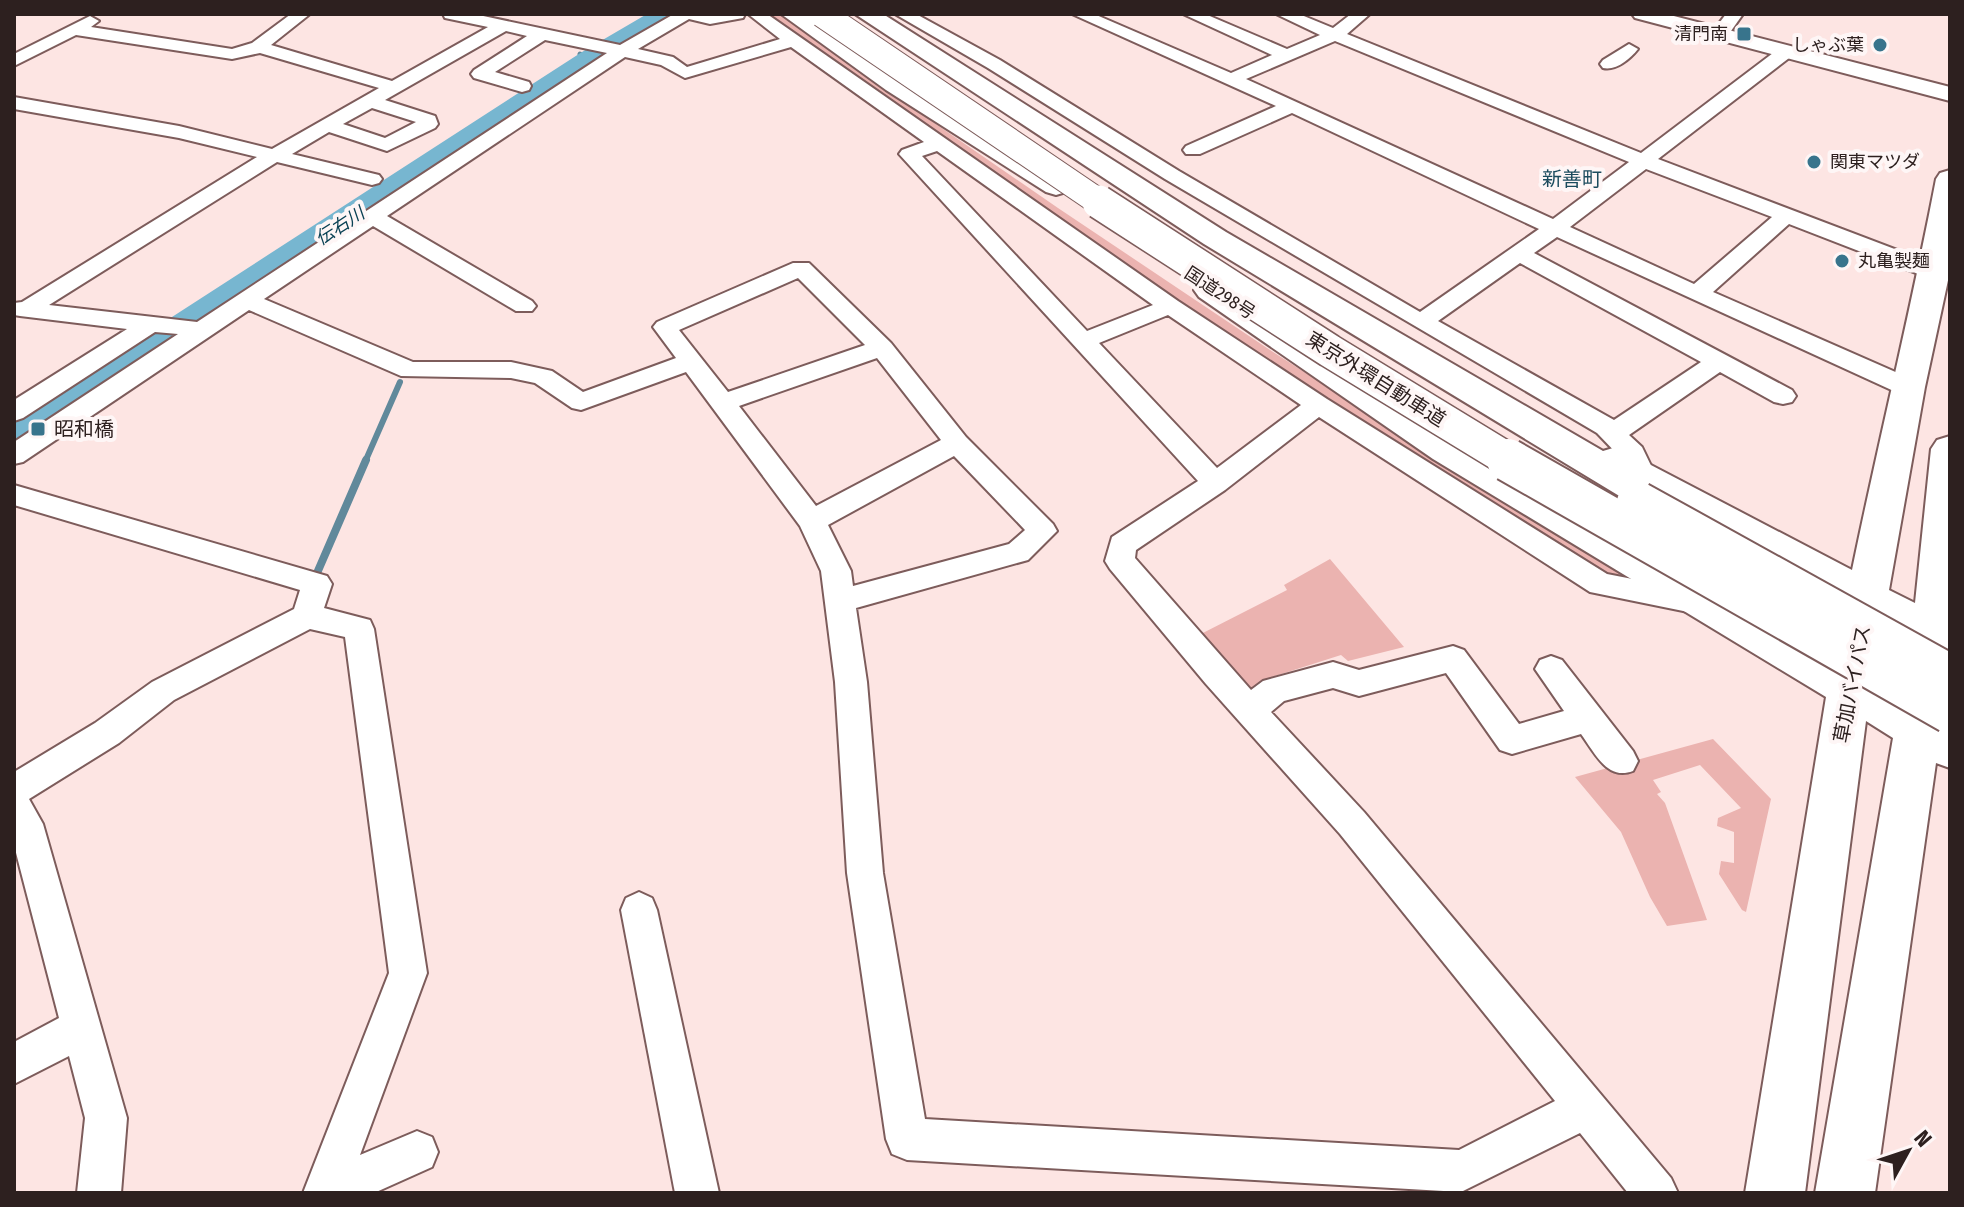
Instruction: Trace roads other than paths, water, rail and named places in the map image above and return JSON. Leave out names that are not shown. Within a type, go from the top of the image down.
[{"type":"highway","points":[[793,14],[895,85],[1073,196]]},
{"type":"highway","name":"国道298号","points":[[808,14],[1073,196],[1345,374],[1644,555]]},
{"type":"highway","name":"東京外環自動車道","points":[[822,14],[1110,209],[1351,364],[1636,535],[1940,730]]},
{"type":"highway","name":"東京外環自動車道","points":[[853,14],[1165,219],[1325,319],[1626,496],[1950,676]]},
{"type":"highway","points":[[867,14],[1215,238],[1639,483],[1941,638]]},
{"type":"highway","points":[[893,18],[1121,179]]},
{"type":"highway","name":"草加バイパス","points":[[1775,1193],[1849,691],[1950,179]]},
{"type":"highway","points":[[1169,260],[1290,347],[1446,450],[1849,691],[1940,730]]},
{"type":"highway","points":[[1845,1193],[1940,730],[1950,449]]},
{"type":"main road","points":[[1642,14],[1950,94]]},
{"type":"street","points":[[14,61],[102,14]]},
{"type":"street","points":[[74,30],[232,54],[258,47],[302,14]]},
{"type":"street","points":[[453,14],[667,61],[685,73],[793,41]]},
{"type":"street","points":[[14,455],[617,51],[687,14],[710,19],[737,14]]},
{"type":"street","points":[[756,14],[1170,306],[1318,405],[1600,584],[1700,602]]},
{"type":"street","points":[[1089,18],[1120,14]]},
{"type":"street","points":[[1191,14],[1286,55]]},
{"type":"street","points":[[1284,14],[1641,160],[1934,272]]},
{"type":"street","points":[[1232,79],[1334,35],[1362,14]]},
{"type":"street","points":[[1720,34],[1735,14]]},
{"type":"street","points":[[893,18],[994,64],[1172,175],[1613,433],[1633,454],[1639,483]]},
{"type":"street","points":[[1089,18],[1292,106],[1558,226],[1697,294],[1907,387]]},
{"type":"street","points":[[21,308],[273,157],[504,25]]},
{"type":"street","points":[[522,86],[480,74],[542,34]]},
{"type":"street","points":[[258,47],[397,88]]},
{"type":"street","points":[[1609,64],[1629,49]]},
{"type":"street","points":[[1421,322],[1558,226],[1787,51]]},
{"type":"street","points":[[329,126],[387,145],[428,124],[428,120],[372,102]]},
{"type":"street","points":[[14,103],[179,132],[372,179]]},
{"type":"street","points":[[1193,150],[1292,106]]},
{"type":"street","points":[[939,143],[909,154],[1215,483]]},
{"type":"street","points":[[1697,294],[1786,216]]},
{"type":"street","points":[[373,217],[524,306]]},
{"type":"street","points":[[1519,254],[1783,396]]},
{"type":"street","points":[[840,601],[1018,552],[1043,531],[957,443],[882,348],[801,268],[665,327],[725,402],[812,521],[836,571],[840,601],[851,682],[865,873],[907,1139],[1461,1171],[1585,1108]]},
{"type":"street","points":[[248,301],[410,370],[511,370],[543,377],[581,402],[693,360]]},
{"type":"street","points":[[1085,340],[1170,306]]},
{"type":"street","points":[[21,308],[199,329]]},
{"type":"street","points":[[14,412],[157,323]]},
{"type":"street","points":[[725,402],[882,348]]},
{"type":"street","points":[[1613,433],[1720,361]]},
{"type":"street","points":[[1318,405],[1215,483],[1122,545],[1120,561],[1249,711],[1352,823],[1656,1193]]},
{"type":"street","points":[[812,521],[957,443]]},
{"type":"street","points":[[14,495],[317,584],[307,616]]},
{"type":"street","points":[[14,790],[107,733],[163,691],[307,616],[359,629],[408,973],[325,1193]]},
{"type":"street","points":[[1249,711],[1274,690],[1333,675],[1359,683],[1465,656],[1512,740],[1588,718]]},
{"type":"street","points":[[1551,669],[1621,761]]},
{"type":"street","points":[[14,806],[26,824],[106,1118],[99,1193]]},
{"type":"street","points":[[639,910],[697,1193]]},
{"type":"street","points":[[14,1064],[82,1027]]},
{"type":"street","points":[[325,1193],[417,1152]]},
{"type":"waterway","name":"伝右川","points":[[14,438],[592,58],[665,14]]},
{"type":"waterway","points":[[580,54],[592,58]]},
{"type":"waterway","points":[[365,462],[400,382]]},
{"type":"waterway","points":[[314,580],[366,460]]},
{"type":"place","name":"清門南","points":[[1744,34]]},
{"type":"place","name":"しゃぶ葉","points":[[1880,45]]},
{"type":"place","name":"関東マツダ","points":[[1814,162]]},
{"type":"place","name":"丸亀製麺","points":[[1842,261]]},
{"type":"place","name":"昭和橋","points":[[38,429]]},
{"type":"district","name":"新善町","points":[[1572,179]]}]
